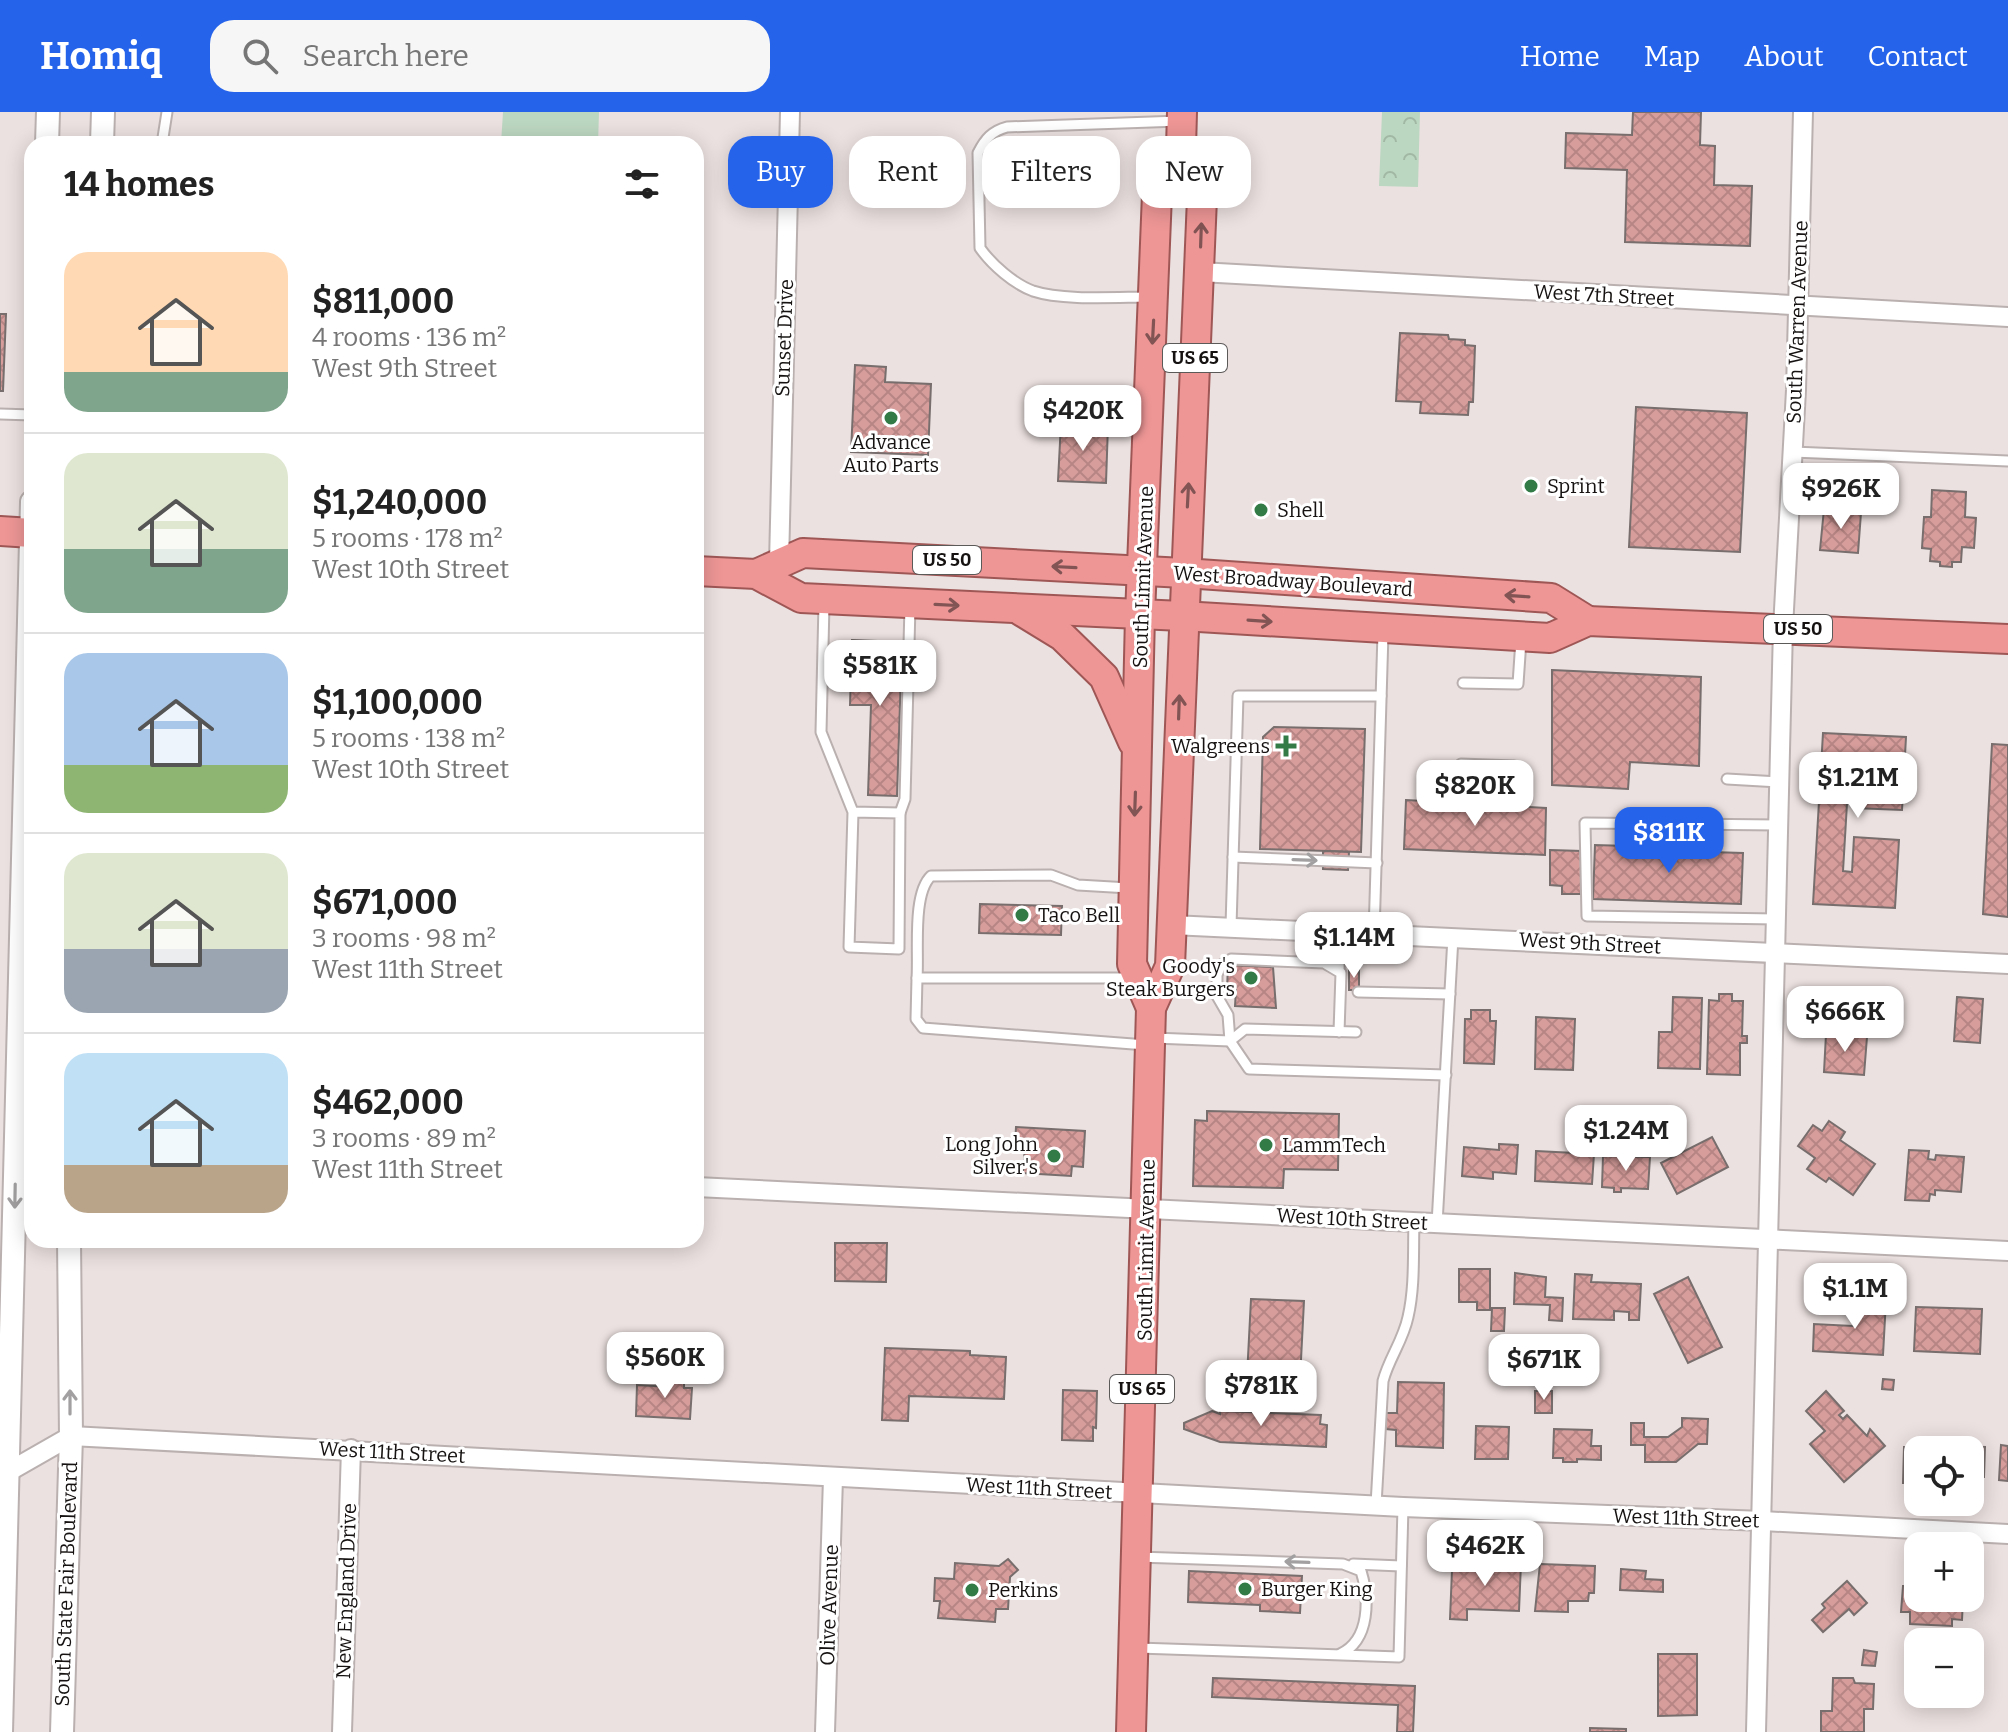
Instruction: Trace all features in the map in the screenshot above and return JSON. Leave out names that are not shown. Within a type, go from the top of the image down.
[{"type":"highway","name":"South Limit Avenue","points":[[1151,1008],[1170,966],[1182,616],[1200,272],[1202,198],[1181,127]]},
{"type":"highway","name":"South Limit Avenue","points":[[1131,1732],[1151,1042],[1151,1008],[1132,964],[1140,615],[1157,194],[1181,127]]},
{"type":"highway","points":[[0,531],[24,533]]},
{"type":"highway","name":"West Broadway Boulevard","points":[[704,571],[767,569],[803,553],[1184,573],[1551,598],[1588,621]]},
{"type":"highway","name":"West Broadway Boulevard","points":[[767,569],[801,598],[824,600],[1182,616],[1550,638],[1588,621],[2008,639]]},
{"type":"highway","points":[[1016,608],[1062,636],[1104,677],[1136,750]]},
{"type":"street","points":[[47,136],[48,112]]},
{"type":"street","points":[[102,136],[103,112]]},
{"type":"street","name":"Sunset Drive","points":[[767,569],[790,112]]},
{"type":"street","name":"South Warren Avenue","points":[[1756,1732],[1783,628],[1799,305],[1803,112]]},
{"type":"street","name":"West 7th Street","points":[[1200,272],[2008,317]]},
{"type":"street","name":"West 9th Street","points":[[1172,925],[2008,964]]},
{"type":"street","points":[[1,1732],[4,1472],[24,1153]]},
{"type":"street","name":"West 10th Street","points":[[704,1187],[2008,1251]]},
{"type":"street","name":"South State Fair Boulevard","points":[[62,1732],[71,1436],[69,1248]]},
{"type":"street","name":"South State Fair Boulevard","points":[[4,1472],[71,1436]]},
{"type":"street","name":"West 11th Street","points":[[71,1436],[1403,1507],[2008,1534]]},
{"type":"street","name":"New England Drive","points":[[348,1732],[351,1449]]},
{"type":"street","name":"Olive Avenue","points":[[825,1732],[833,1478]]},
{"type":"lane","points":[[163,136],[167,112]]},
{"type":"lane","points":[[1155,298],[1071,296],[1035,291],[1023,286],[989,260],[980,248],[978,153],[984,140],[995,130],[1007,127],[1181,127]]},
{"type":"lane","points":[[0,414],[24,415]]},
{"type":"lane","points":[[1793,452],[2008,461]]},
{"type":"lane","points":[[824,600],[821,732],[853,812],[849,947],[899,949],[900,813],[905,799],[911,604]]},
{"type":"lane","points":[[1374,934],[1383,630]]},
{"type":"lane","points":[[1463,683],[1518,684],[1521,637]]},
{"type":"lane","points":[[1231,926],[1238,696],[1381,696]]},
{"type":"lane","points":[[1461,764],[1514,766]]},
{"type":"lane","points":[[1727,779],[1779,782]]},
{"type":"lane","points":[[853,812],[900,813]]},
{"type":"lane","points":[[1776,919],[1587,916],[1585,823],[1778,825]]},
{"type":"lane","points":[[1233,857],[1377,863]]},
{"type":"lane","points":[[1132,888],[1087,886],[1051,875],[931,876],[924,882],[920,906],[916,1019],[923,1028],[1151,1042],[1230,1041],[1245,1029],[1356,1032]]},
{"type":"lane","points":[[1339,1032],[1340,932]]},
{"type":"lane","points":[[1437,1224],[1453,937]]},
{"type":"lane","points":[[1339,971],[1324,963],[1226,960],[1217,975],[1217,996],[1228,1015],[1230,1041],[1249,1069],[1446,1075]]},
{"type":"lane","points":[[917,978],[1138,978]]},
{"type":"lane","points":[[1358,992],[1450,994]]},
{"type":"lane","points":[[1376,1505],[1383,1381],[1388,1362],[1402,1341],[1409,1314],[1414,1222]]},
{"type":"lane","points":[[1134,1648],[1399,1657],[1403,1507]]},
{"type":"lane","points":[[1137,1557],[1401,1566]]},
{"type":"lane","points":[[1337,1655],[1346,1651],[1364,1627],[1366,1610],[1366,1588],[1361,1571],[1343,1564]]},
{"type":"green space","points":[[503,112],[599,112],[598,136],[502,136]]},
{"type":"green space","points":[[1382,112],[1420,112],[1418,187],[1379,186]]},
{"type":"building","points":[[1633,112],[1701,112],[1700,145],[1715,146],[1714,185],[1752,186],[1750,246],[1625,242],[1627,170],[1565,168],[1566,133],[1632,135]]},
{"type":"building","points":[[0,314],[6,314],[3,391],[0,391]]},
{"type":"building","points":[[1400,333],[1448,335],[1449,339],[1465,340],[1465,345],[1475,346],[1473,402],[1469,402],[1468,415],[1420,413],[1421,402],[1396,401]]},
{"type":"building","name":"Advance Auto Parts","points":[[855,365],[886,367],[885,382],[931,384],[928,455],[851,452]]},
{"type":"building","points":[[1636,407],[1747,413],[1740,552],[1629,547]]},
{"type":"building","points":[[1061,423],[1108,425],[1106,483],[1058,481]]},
{"type":"building","points":[[1932,490],[1966,492],[1965,517],[1976,518],[1974,548],[1962,547],[1961,562],[1952,562],[1952,567],[1930,561],[1931,549],[1922,548],[1924,517],[1931,517]]},
{"type":"building","points":[[1824,509],[1861,513],[1858,553],[1820,550]]},
{"type":"building","points":[[852,640],[902,642],[897,796],[868,795],[871,705],[850,705]]},
{"type":"building","points":[[1552,670],[1701,677],[1699,766],[1630,762],[1628,789],[1552,785]]},
{"type":"building","name":"Walgreens","points":[[1274,727],[1365,729],[1361,852],[1260,849],[1263,737]]},
{"type":"building","points":[[1823,733],[1906,737],[1902,810],[1854,808],[1856,771],[1849,770],[1843,871],[1852,872],[1854,837],[1899,840],[1895,908],[1813,904]]},
{"type":"building","points":[[1992,744],[2008,745],[2008,917],[1983,914]]},
{"type":"building","points":[[1406,800],[1546,808],[1545,855],[1404,849]]},
{"type":"building","points":[[1676,841],[1710,842],[1710,852],[1743,853],[1741,904],[1593,899],[1595,845],[1628,846],[1628,852],[1676,854]]},
{"type":"building","points":[[1550,850],[1582,851],[1581,894],[1562,894],[1562,886],[1550,885]]},
{"type":"building","points":[[1323,851],[1349,852],[1348,870],[1323,869]]},
{"type":"building","points":[[980,904],[1062,906],[1061,935],[979,933]]},
{"type":"building","name":"Goody's Steak Burgers","points":[[1228,965],[1273,967],[1276,1008],[1235,1006],[1236,990],[1227,990]]},
{"type":"building","points":[[1349,970],[1359,970],[1359,990],[1349,990]]},
{"type":"building","points":[[1719,994],[1732,994],[1732,1001],[1743,1001],[1742,1036],[1747,1036],[1747,1043],[1740,1043],[1740,1075],[1707,1074],[1709,1000],[1719,1001]]},
{"type":"building","points":[[1673,997],[1702,998],[1700,1069],[1658,1068],[1659,1032],[1672,1032]]},
{"type":"building","points":[[1957,997],[1983,999],[1980,1043],[1954,1041]]},
{"type":"building","points":[[1471,1010],[1490,1010],[1490,1021],[1496,1021],[1494,1064],[1464,1063],[1465,1019],[1471,1019]]},
{"type":"building","points":[[1536,1017],[1575,1019],[1573,1070],[1535,1069]]},
{"type":"building","points":[[1826,1034],[1867,1037],[1864,1075],[1824,1072]]},
{"type":"building","name":"LammTech","points":[[1207,1111],[1339,1114],[1338,1170],[1284,1169],[1283,1188],[1193,1186],[1195,1120],[1207,1121]]},
{"type":"building","points":[[1829,1121],[1845,1132],[1840,1140],[1875,1164],[1853,1195],[1829,1178],[1826,1182],[1807,1169],[1815,1158],[1798,1146],[1813,1125],[1822,1131]]},
{"type":"building","name":"Long John Silver's","points":[[1016,1127],[1085,1131],[1083,1167],[1072,1166],[1071,1176],[1023,1173],[1025,1146],[1015,1146]]},
{"type":"building","points":[[1712,1137],[1728,1167],[1677,1194],[1661,1163]]},
{"type":"building","points":[[1499,1144],[1518,1145],[1516,1174],[1493,1172],[1493,1179],[1462,1176],[1464,1147],[1499,1150]]},
{"type":"building","points":[[1909,1150],[1929,1151],[1928,1159],[1935,1160],[1936,1155],[1964,1157],[1961,1192],[1935,1190],[1935,1195],[1930,1194],[1929,1201],[1905,1200]]},
{"type":"building","points":[[1536,1151],[1594,1154],[1592,1184],[1535,1181]]},
{"type":"building","points":[[1603,1156],[1650,1157],[1648,1189],[1621,1188],[1621,1192],[1614,1192],[1614,1188],[1602,1187]]},
{"type":"building","points":[[835,1243],[887,1243],[886,1282],[835,1281]]},
{"type":"building","points":[[1459,1269],[1490,1269],[1490,1310],[1477,1310],[1477,1302],[1459,1302]]},
{"type":"building","points":[[1515,1273],[1546,1277],[1545,1297],[1563,1298],[1562,1321],[1549,1320],[1550,1305],[1514,1304]]},
{"type":"building","points":[[1575,1274],[1592,1275],[1591,1282],[1641,1284],[1639,1320],[1629,1320],[1629,1312],[1614,1311],[1614,1320],[1573,1319]]},
{"type":"building","points":[[1688,1277],[1722,1347],[1688,1363],[1654,1294]]},
{"type":"building","points":[[1251,1299],[1304,1301],[1299,1399],[1246,1396]]},
{"type":"building","points":[[1854,1299],[1886,1300],[1883,1355],[1813,1351],[1814,1324],[1853,1326]]},
{"type":"building","points":[[1916,1307],[1982,1309],[1980,1354],[1914,1351]]},
{"type":"building","points":[[1492,1308],[1505,1308],[1504,1331],[1491,1331]]},
{"type":"building","points":[[885,1348],[970,1351],[970,1355],[1006,1357],[1004,1399],[909,1396],[908,1421],[882,1420]]},
{"type":"building","points":[[671,1373],[684,1374],[684,1388],[692,1388],[690,1419],[636,1416],[637,1385],[670,1387]]},
{"type":"building","points":[[1883,1379],[1894,1380],[1893,1390],[1882,1389]]},
{"type":"building","points":[[1398,1382],[1444,1383],[1443,1448],[1396,1446],[1396,1430],[1386,1429],[1386,1413],[1397,1413]]},
{"type":"building","points":[[1063,1390],[1097,1391],[1093,1441],[1062,1440]]},
{"type":"building","points":[[1535,1391],[1552,1391],[1552,1413],[1535,1413]]},
{"type":"building","points":[[1826,1391],[1844,1411],[1839,1415],[1843,1419],[1847,1415],[1867,1436],[1870,1429],[1885,1446],[1844,1482],[1810,1444],[1825,1431],[1806,1411]]},
{"type":"building","points":[[1212,1411],[1220,1414],[1220,1411],[1321,1415],[1320,1424],[1327,1425],[1326,1447],[1220,1442],[1184,1429],[1184,1423]]},
{"type":"building","points":[[1682,1418],[1708,1419],[1707,1444],[1698,1444],[1676,1462],[1645,1462],[1645,1445],[1631,1445],[1631,1423],[1644,1423],[1644,1437],[1668,1437],[1682,1427]]},
{"type":"building","points":[[1476,1426],[1509,1427],[1508,1459],[1475,1459]]},
{"type":"building","points":[[1554,1429],[1592,1430],[1591,1446],[1601,1446],[1601,1460],[1563,1462],[1563,1458],[1553,1458]]},
{"type":"building","points":[[2001,1445],[2008,1446],[2008,1481],[1999,1480]]},
{"type":"building","name":"Perkins","points":[[1008,1559],[1018,1570],[1010,1577],[1008,1609],[996,1609],[995,1622],[938,1618],[940,1601],[934,1601],[935,1578],[954,1579],[955,1563],[999,1566]]},
{"type":"building","points":[[1462,1561],[1521,1563],[1519,1611],[1467,1609],[1467,1620],[1450,1619],[1452,1570],[1462,1571]]},
{"type":"building","points":[[1540,1564],[1595,1566],[1594,1593],[1589,1593],[1588,1601],[1568,1601],[1568,1612],[1535,1611]]},
{"type":"building","points":[[1621,1569],[1646,1571],[1645,1579],[1663,1580],[1663,1592],[1620,1590]]},
{"type":"building","name":"Burger King","points":[[1189,1571],[1302,1576],[1300,1613],[1260,1611],[1260,1605],[1188,1602]]},
{"type":"building","points":[[1847,1581],[1867,1603],[1854,1615],[1849,1609],[1823,1632],[1812,1620],[1825,1608],[1822,1604]]},
{"type":"building","points":[[1903,1586],[1904,1586],[1904,1612],[1901,1612]]},
{"type":"building","points":[[1910,1612],[1962,1612],[1962,1620],[1952,1619],[1952,1626],[1910,1624]]},
{"type":"building","points":[[1864,1650],[1877,1652],[1875,1666],[1862,1665]]},
{"type":"building","points":[[1658,1654],[1697,1654],[1697,1715],[1658,1716]]},
{"type":"building","points":[[1213,1678],[1415,1686],[1413,1732],[1397,1732],[1398,1705],[1212,1697]]},
{"type":"building","points":[[1833,1678],[1853,1678],[1855,1683],[1874,1684],[1873,1709],[1864,1709],[1864,1732],[1821,1732],[1821,1711],[1832,1711]]},
{"type":"building","points":[[1590,1728],[1626,1729],[1626,1732],[1590,1732]]},
{"type":"place","name":"Advance Auto Parts","points":[[891,418]]},
{"type":"place","name":"Sprint","points":[[1531,486]]},
{"type":"place","name":"Shell","points":[[1261,510]]},
{"type":"place","name":"Walgreens","points":[[1286,746]]},
{"type":"place","name":"Taco Bell","points":[[1022,915]]},
{"type":"place","name":"Goody's Steak Burgers","points":[[1251,978]]},
{"type":"place","name":"LammTech","points":[[1266,1145]]},
{"type":"place","name":"Long John Silver's","points":[[1054,1156]]},
{"type":"place","name":"Burger King","points":[[1245,1589]]},
{"type":"place","name":"Perkins","points":[[972,1590]]}]
